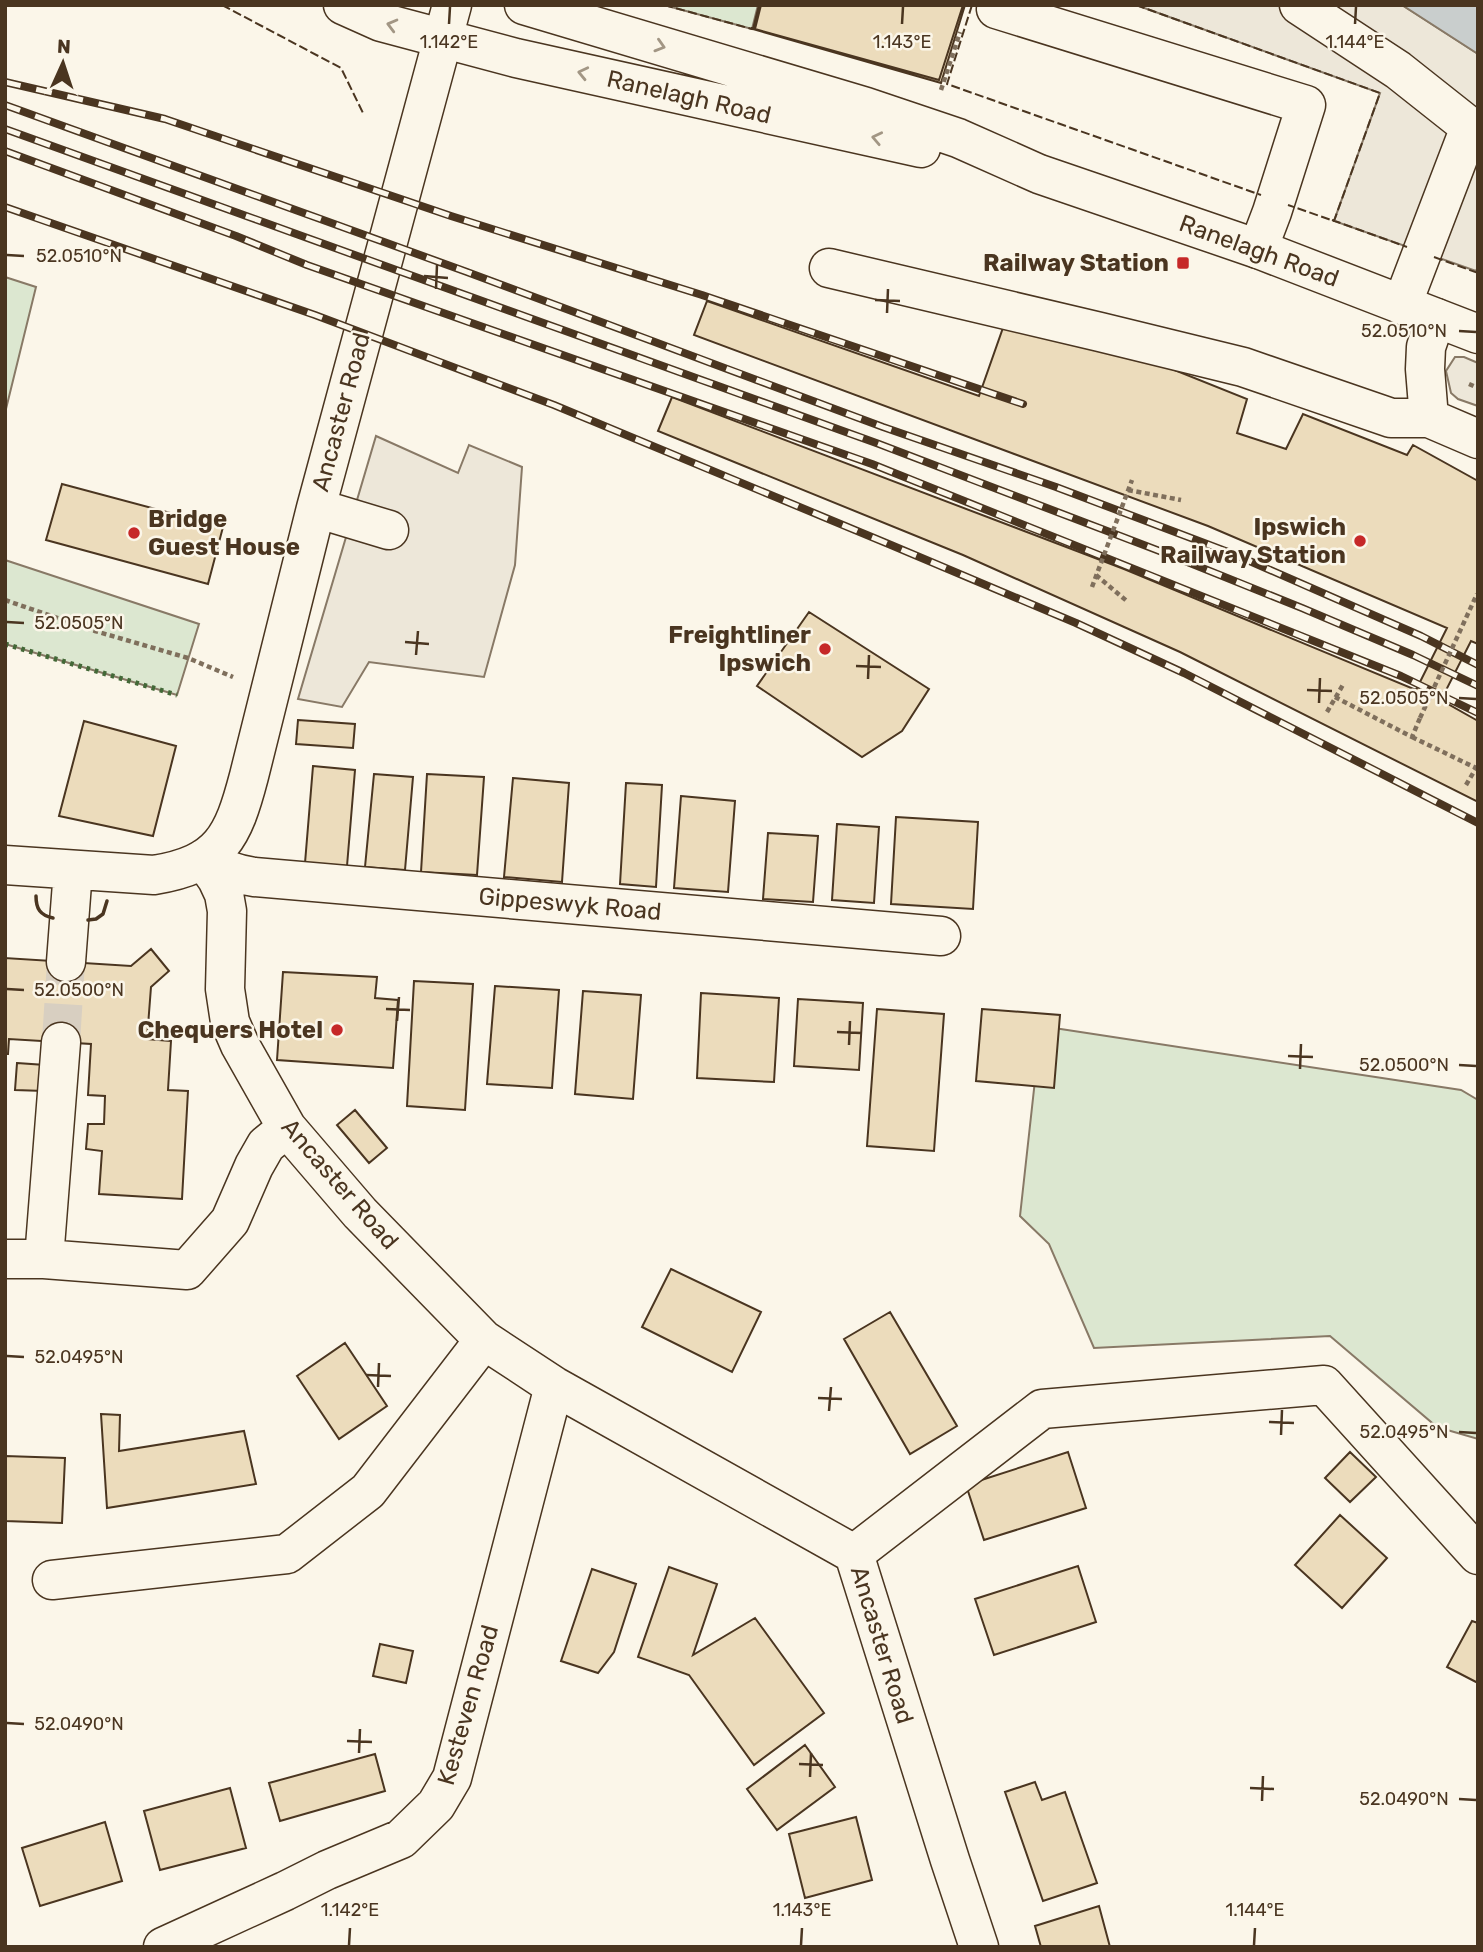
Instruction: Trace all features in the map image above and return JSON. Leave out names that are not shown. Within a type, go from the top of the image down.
[{"type":"street","name":"Ranelagh Road","points":[[343,5],[381,22],[448,22],[516,58],[1039,174]]},
{"type":"street","name":"Ranelagh Road","points":[[524,5],[866,107],[958,138],[1039,174],[1258,249],[1478,334]]},
{"type":"street","points":[[1299,5],[1398,70],[1470,127],[1419,312],[1426,347],[1429,418]]},
{"type":"street","points":[[996,9],[1306,105],[1258,249]]},
{"type":"street","name":"Ancaster Road","points":[[448,22],[316,508],[243,799],[225,840],[204,859],[217,879],[225,902],[225,989],[230,1022],[250,1064],[287,1128],[360,1213],[484,1340],[554,1386],[853,1554],[979,1947]]},
{"type":"street","points":[[829,268],[1242,367],[1391,418],[1429,418],[1478,439]]},
{"type":"street","points":[[316,508],[390,530]]},
{"type":"street","points":[[5,865],[154,874],[171,872],[204,859]]},
{"type":"street","name":"Gippeswyk Road","points":[[204,859],[235,874],[254,877],[941,936]]},
{"type":"street","points":[[66,962],[73,870]]},
{"type":"street","points":[[44,1259],[61,1042]]},
{"type":"street","points":[[6,1259],[44,1259],[187,1270],[230,1221],[266,1145],[287,1128]]},
{"type":"street","points":[[52,1580],[286,1554],[368,1490],[484,1340]]},
{"type":"street","points":[[853,1554],[1042,1409],[1324,1385],[1478,1555]]},
{"type":"street","name":"Kesteven Road","points":[[163,1947],[327,1870],[401,1839],[436,1805],[452,1778],[554,1386]]},
{"type":"path","points":[[938,101],[961,29]]},
{"type":"path","points":[[1092,587],[1132,480]]},
{"type":"path","points":[[1128,490],[1181,500]]},
{"type":"path","points":[[1096,575],[1128,602]]},
{"type":"path","points":[[1412,737],[1478,594]]},
{"type":"path","points":[[5,600],[95,631],[188,658]]},
{"type":"path","points":[[1327,712],[1344,683]]},
{"type":"path","points":[[1335,697],[1477,767],[1466,785]]},
{"type":"green space","points":[[664,5],[758,5],[752,29]]},
{"type":"green space","points":[[5,277],[36,287],[5,413]]},
{"type":"green space","points":[[5,560],[199,624],[177,695],[5,644]]},
{"type":"green space","points":[[1041,1026],[1461,1090],[1478,1100],[1478,1439],[1437,1427],[1330,1336],[1094,1348],[1049,1244],[1020,1216]]},
{"type":"shaded area","points":[[1136,5],[1402,5],[1478,54],[1476,271],[1334,221],[1380,93]]},
{"type":"shaded area","points":[[1402,5],[1478,5],[1478,54]]},
{"type":"shaded area","points":[[1455,357],[1464,357],[1478,363],[1478,406],[1458,399],[1451,393],[1446,371]]},
{"type":"shaded area","points":[[376,436],[458,473],[469,445],[522,467],[515,565],[484,677],[369,662],[342,707],[298,699]]},
{"type":"building","points":[[759,5],[965,5],[941,83],[753,29]]},
{"type":"building","points":[[761,5],[963,5],[939,80],[755,29]]},
{"type":"building","name":"Ipswich Railway Station","points":[[707,301],[979,396],[1004,325],[1147,359],[1247,399],[1237,433],[1286,449],[1303,414],[1407,455],[1413,445],[1478,481],[1478,644],[1471,641],[1441,700],[1478,721],[1478,802],[1180,652],[963,555],[658,431],[672,397],[1124,569],[1416,690],[1447,628],[1208,526],[694,335]]},
{"type":"building","name":"Bridge Guest House","points":[[62,484],[223,527],[208,584],[46,540]]},
{"type":"building","name":"Freightliner Ipswich","points":[[809,612],[929,689],[902,731],[862,757],[757,686]]},
{"type":"building","points":[[298,720],[355,724],[353,748],[296,744]]},
{"type":"building","points":[[84,721],[176,746],[153,836],[59,816]]},
{"type":"building","points":[[313,766],[355,770],[347,866],[305,863]]},
{"type":"building","points":[[374,774],[413,777],[405,870],[365,867]]},
{"type":"building","points":[[427,774],[484,777],[477,875],[421,872]]},
{"type":"building","points":[[513,778],[569,783],[562,882],[504,877]]},
{"type":"building","points":[[626,783],[662,785],[656,887],[620,884]]},
{"type":"building","points":[[681,796],[735,801],[728,892],[674,888]]},
{"type":"building","points":[[896,817],[978,822],[973,909],[891,904]]},
{"type":"building","points":[[837,824],[879,827],[874,903],[832,900]]},
{"type":"building","points":[[768,833],[818,836],[813,902],[763,899]]},
{"type":"building","points":[[151,949],[169,971],[151,987],[147,1039],[171,1041],[168,1090],[188,1091],[182,1199],[99,1194],[102,1151],[86,1149],[88,1124],[104,1124],[105,1096],[88,1095],[91,1044],[9,1039],[8,1054],[5,1054],[5,958],[131,966]]},
{"type":"building","name":"Chequers Hotel","points":[[283,972],[377,977],[375,998],[398,1000],[393,1068],[277,1060]]},
{"type":"building","points":[[414,981],[473,984],[465,1110],[407,1106]]},
{"type":"building","points":[[495,986],[559,990],[552,1088],[487,1084]]},
{"type":"building","points":[[583,991],[641,995],[633,1099],[575,1094]]},
{"type":"building","points":[[701,993],[779,998],[774,1082],[697,1078]]},
{"type":"building","points":[[798,999],[863,1003],[859,1070],[794,1066]]},
{"type":"building","points":[[877,1009],[944,1014],[934,1151],[867,1146]]},
{"type":"building","points":[[982,1009],[1060,1015],[1054,1088],[976,1081]]},
{"type":"building","points":[[17,1063],[45,1065],[44,1091],[15,1090]]},
{"type":"building","points":[[355,1110],[387,1148],[369,1163],[337,1125]]},
{"type":"building","points":[[671,1269],[761,1312],[732,1372],[642,1327]]},
{"type":"building","points":[[890,1312],[957,1426],[910,1454],[844,1339]]},
{"type":"building","points":[[345,1343],[387,1406],[339,1439],[297,1376]]},
{"type":"building","points":[[101,1414],[120,1415],[119,1451],[244,1431],[256,1484],[107,1508]]},
{"type":"building","points":[[1068,1452],[1086,1508],[984,1540],[966,1485]]},
{"type":"building","points":[[1350,1452],[1376,1477],[1350,1502],[1325,1478]]},
{"type":"building","points":[[5,1456],[65,1458],[62,1523],[5,1521]]},
{"type":"building","points":[[1340,1515],[1387,1558],[1342,1608],[1295,1565]]},
{"type":"building","points":[[1078,1566],[1096,1622],[994,1655],[975,1599]]},
{"type":"building","points":[[669,1567],[717,1584],[693,1655],[755,1618],[824,1713],[754,1765],[689,1675],[638,1657]]},
{"type":"building","points":[[592,1569],[636,1584],[614,1652],[598,1673],[561,1661]]},
{"type":"building","points":[[1472,1621],[1478,1623],[1478,1683],[1447,1667]]},
{"type":"building","points":[[380,1644],[413,1651],[406,1683],[373,1676]]},
{"type":"building","points":[[805,1745],[835,1787],[777,1830],[747,1789]]},
{"type":"building","points":[[375,1754],[385,1791],[280,1821],[269,1783]]},
{"type":"building","points":[[1035,1782],[1042,1800],[1065,1792],[1097,1883],[1043,1901],[1005,1792]]},
{"type":"building","points":[[230,1788],[246,1848],[160,1870],[144,1811]]},
{"type":"building","points":[[856,1817],[872,1880],[805,1898],[789,1834]]},
{"type":"building","points":[[105,1822],[122,1881],[40,1906],[22,1848]]},
{"type":"building","points":[[1099,1906],[1110,1947],[1041,1947],[1035,1926]]},
{"type":"tunnel","points":[[61,1042],[66,962]]},
{"type":"railway","points":[[5,82],[165,119],[451,216],[702,295],[1023,404]]},
{"type":"railway","points":[[5,105],[1236,555],[1421,636],[1478,665]]},
{"type":"railway","points":[[5,129],[879,444],[1302,608],[1478,686]]},
{"type":"railway","points":[[5,151],[307,265],[872,464],[1401,676],[1478,713]]},
{"type":"railway","points":[[5,207],[315,315],[554,405],[891,545],[1076,623],[1184,673],[1478,823]]},
{"type":"hedge","points":[[5,644],[177,695]]},
{"type":"fence","points":[[222,5],[341,68],[364,115]]},
{"type":"fence","points":[[664,5],[752,27]]},
{"type":"fence","points":[[972,5],[947,84],[1261,195]]},
{"type":"fence","points":[[1136,5],[1380,93],[1334,221],[1288,205]]},
{"type":"fence","points":[[1332,220],[1407,247]]},
{"type":"fence","points":[[1434,257],[1478,273]]},
{"type":"wall","points":[[36,896],[40,911],[53,918]]},
{"type":"wall","points":[[88,920],[103,914],[107,901]]},
{"type":"place","name":"Railway Station","points":[[1183,263]]},
{"type":"place","name":"Bridge Guest House","points":[[134,533]]},
{"type":"place","name":"Ipswich Railway Station","points":[[1360,541]]},
{"type":"place","name":"Freightliner Ipswich","points":[[825,649]]},
{"type":"place","name":"Chequers Hotel","points":[[337,1030]]}]
